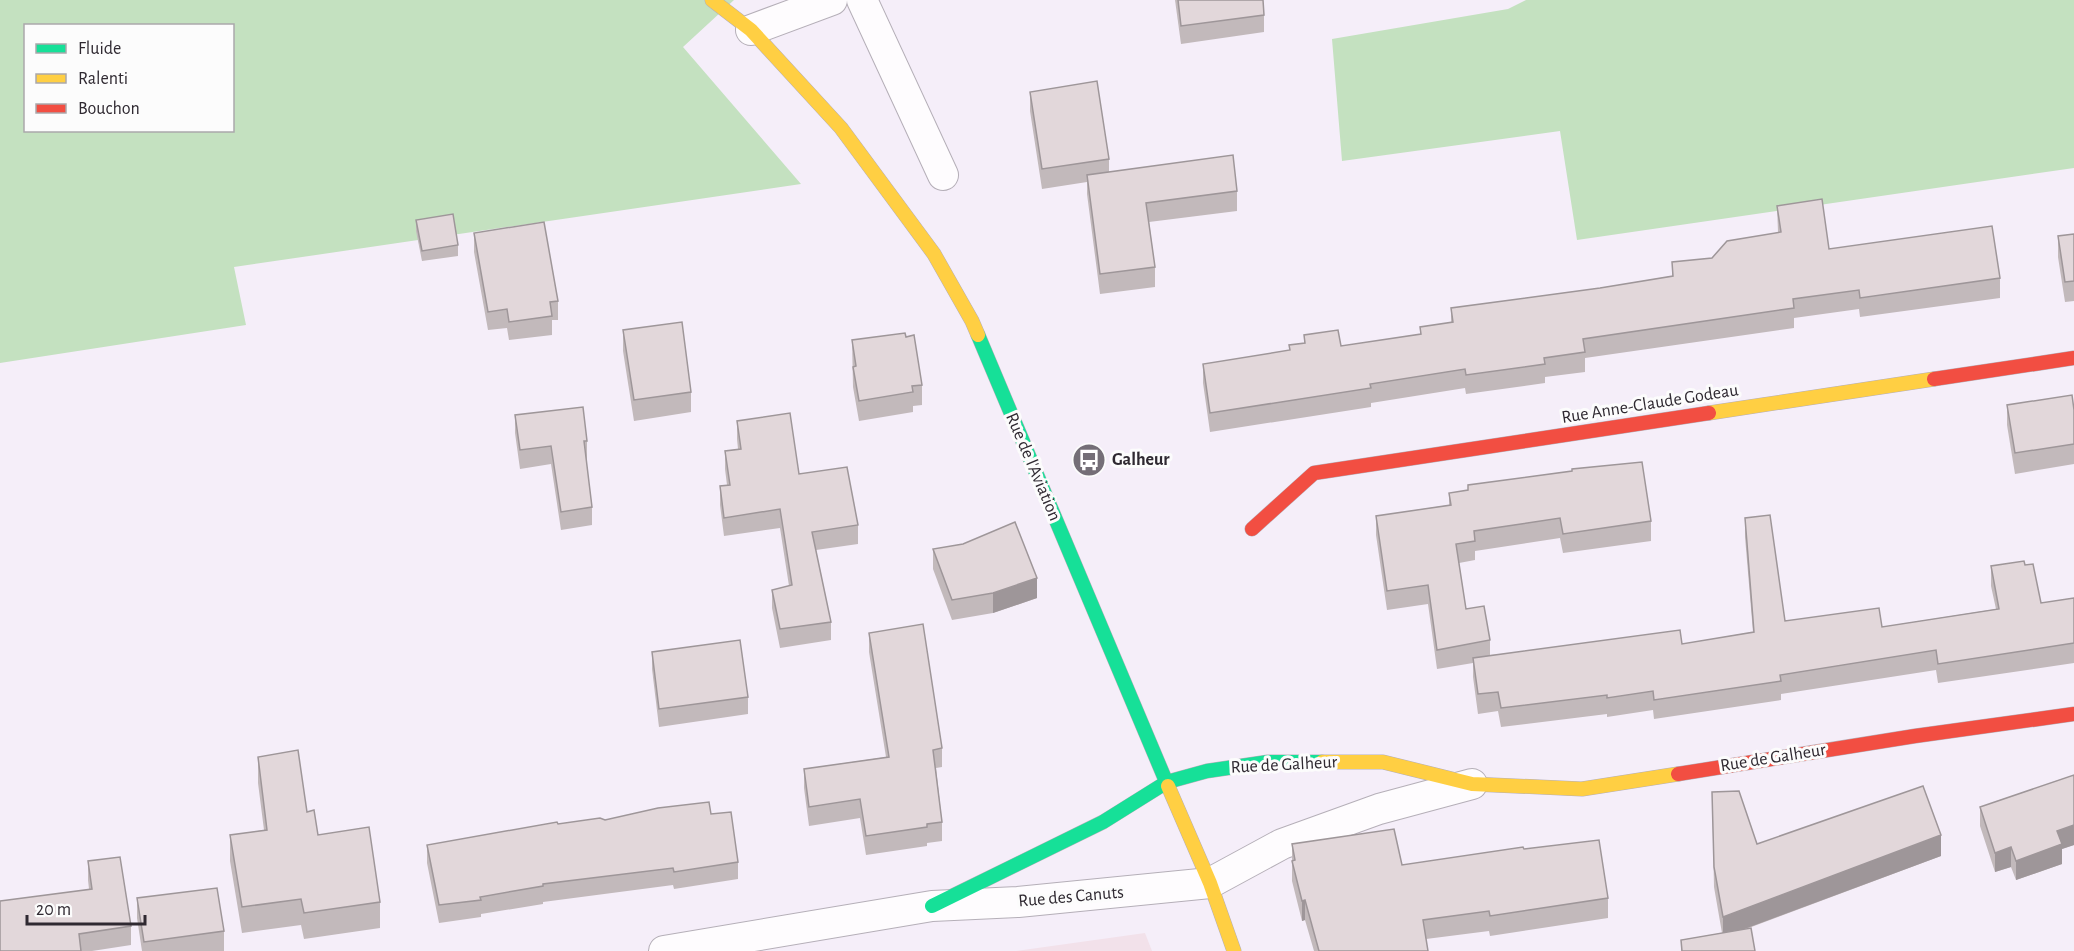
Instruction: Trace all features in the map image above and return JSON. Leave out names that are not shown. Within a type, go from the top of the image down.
[{"type":"street","name":"Rue de l'Aviation","points":[[712,0],[751,30],[841,128],[934,254],[972,321],[1210,883],[1234,951]]},
{"type":"street","points":[[751,30],[832,0]]},
{"type":"street","points":[[862,0],[943,176]]},
{"type":"street","name":"Rue Anne-Claude Godeau","points":[[1252,529],[1314,473],[2074,358]]},
{"type":"street","name":"Rue de Galheur","points":[[1167,782],[1207,771],[1268,762],[1383,762],[1472,784],[1582,789],[1915,736],[2074,714]]},
{"type":"street","name":"Rue des Canuts","points":[[932,906],[1103,822],[1167,782]]},
{"type":"street","name":"Rue de Galheur","points":[[1210,883],[1282,844],[1379,809],[1472,784]]},
{"type":"street","name":"Rue des Canuts","points":[[664,951],[932,906],[1018,902],[1210,883]]},
{"type":"shaded area","points":[[1145,933],[1152,951],[1016,951]]},
{"type":"green space","points":[[0,0],[734,0],[683,47],[801,184],[234,267],[246,325],[0,363]]},
{"type":"green space","points":[[1526,0],[2074,0],[2074,168],[1577,240],[1560,131],[1342,161],[1332,39],[1508,9]]},
{"type":"building","points":[[1178,0],[1263,0],[1264,15],[1181,26]]},
{"type":"building","points":[[1097,81],[1109,159],[1042,169],[1030,92]]},
{"type":"building","points":[[1233,155],[1237,191],[1146,203],[1155,267],[1100,274],[1087,175]]},
{"type":"building","points":[[1822,199],[1829,249],[1992,226],[2000,278],[1860,298],[1859,290],[1793,299],[1794,308],[1583,339],[1585,352],[1544,358],[1545,364],[1466,375],[1465,369],[1370,384],[1371,388],[1210,413],[1203,364],[1290,350],[1289,345],[1305,343],[1304,335],[1338,330],[1341,346],[1421,334],[1420,327],[1453,322],[1451,308],[1673,276],[1672,262],[1712,258],[1727,241],[1781,232],[1777,206]]},
{"type":"building","points":[[453,214],[458,245],[422,251],[416,220]]},
{"type":"building","points":[[544,222],[558,301],[550,302],[552,316],[509,322],[507,309],[488,312],[474,233]]},
{"type":"building","points":[[2074,234],[2074,281],[2065,282],[2058,236]]},
{"type":"building","points":[[682,322],[691,392],[634,400],[623,330]]},
{"type":"building","points":[[905,333],[906,337],[914,335],[922,385],[912,386],[913,392],[859,401],[853,367],[856,366],[852,340]]},
{"type":"building","points":[[2072,395],[2074,444],[2015,453],[2007,405]]},
{"type":"building","points":[[583,407],[587,441],[584,441],[592,507],[561,512],[551,446],[520,450],[515,415]]},
{"type":"building","points":[[790,413],[799,474],[847,467],[858,525],[812,532],[831,622],[780,629],[772,590],[792,585],[780,509],[724,518],[720,486],[730,485],[725,451],[741,449],[737,421]]},
{"type":"building","points":[[1642,462],[1651,521],[1563,534],[1560,518],[1474,531],[1475,541],[1456,544],[1466,609],[1484,606],[1490,640],[1437,650],[1428,585],[1387,591],[1376,516],[1451,505],[1449,493],[1468,490],[1468,485],[1572,471],[1572,469]]},
{"type":"building","points":[[1770,515],[1785,621],[1879,608],[1882,627],[1999,609],[1991,566],[2024,561],[2025,565],[2033,564],[2041,603],[2074,598],[2074,643],[1938,664],[1936,650],[1780,675],[1781,681],[1654,700],[1653,691],[1607,698],[1607,695],[1501,708],[1498,692],[1478,694],[1473,658],[1680,630],[1682,644],[1754,632],[1745,518]]},
{"type":"building","points":[[1015,522],[1037,578],[993,593],[952,600],[933,549],[963,544]]},
{"type":"building","points":[[923,624],[942,748],[933,750],[942,822],[927,824],[927,827],[866,836],[860,799],[809,807],[804,769],[889,757],[869,633]]},
{"type":"building","points":[[740,640],[748,697],[659,709],[652,652]]},
{"type":"building","points":[[298,750],[307,812],[314,810],[318,835],[369,827],[380,902],[304,913],[301,899],[242,907],[230,835],[267,830],[258,757]]},
{"type":"building","points":[[2074,775],[2074,825],[2057,831],[2062,844],[2016,861],[2011,847],[1995,853],[1980,807]]},
{"type":"building","points":[[1923,786],[1941,835],[1723,917],[1714,867],[1712,792],[1739,791],[1757,844]]},
{"type":"building","points":[[709,802],[711,814],[731,812],[738,862],[674,872],[673,868],[543,884],[543,886],[480,897],[481,900],[439,905],[427,845],[557,822],[558,824],[600,818],[605,820],[658,808]]},
{"type":"building","points":[[1394,829],[1402,865],[1523,847],[1524,849],[1599,840],[1608,898],[1490,916],[1489,911],[1423,920],[1428,951],[1319,951],[1305,900],[1302,901],[1292,861],[1295,860],[1292,844]]},
{"type":"building","points":[[120,857],[131,926],[79,934],[81,951],[0,951],[0,901],[92,889],[88,861]]},
{"type":"building","points":[[217,888],[224,931],[144,942],[137,898]]},
{"type":"building","points":[[1751,928],[1755,951],[1682,951],[1681,940]]},
{"type":"traffic: fast","points":[[978,335],[1168,786]]},
{"type":"traffic: fast","points":[[932,906],[1103,822],[1167,782],[1207,771],[1268,762],[1322,762]]},
{"type":"traffic: slow","points":[[712,0],[751,30],[841,128],[934,254],[978,335]]},
{"type":"traffic: slow","points":[[1709,413],[1934,379]]},
{"type":"traffic: slow","points":[[1322,762],[1383,762],[1472,784],[1582,789],[1678,774]]},
{"type":"traffic: slow","points":[[1168,786],[1210,883],[1234,951]]},
{"type":"traffic: jam","points":[[1934,379],[2074,358]]},
{"type":"traffic: jam","points":[[1252,529],[1314,473],[1709,413]]},
{"type":"traffic: jam","points":[[1678,774],[1915,736],[2074,714]]},
{"type":"place","name":"Galheur","points":[[1089,460]]}]
